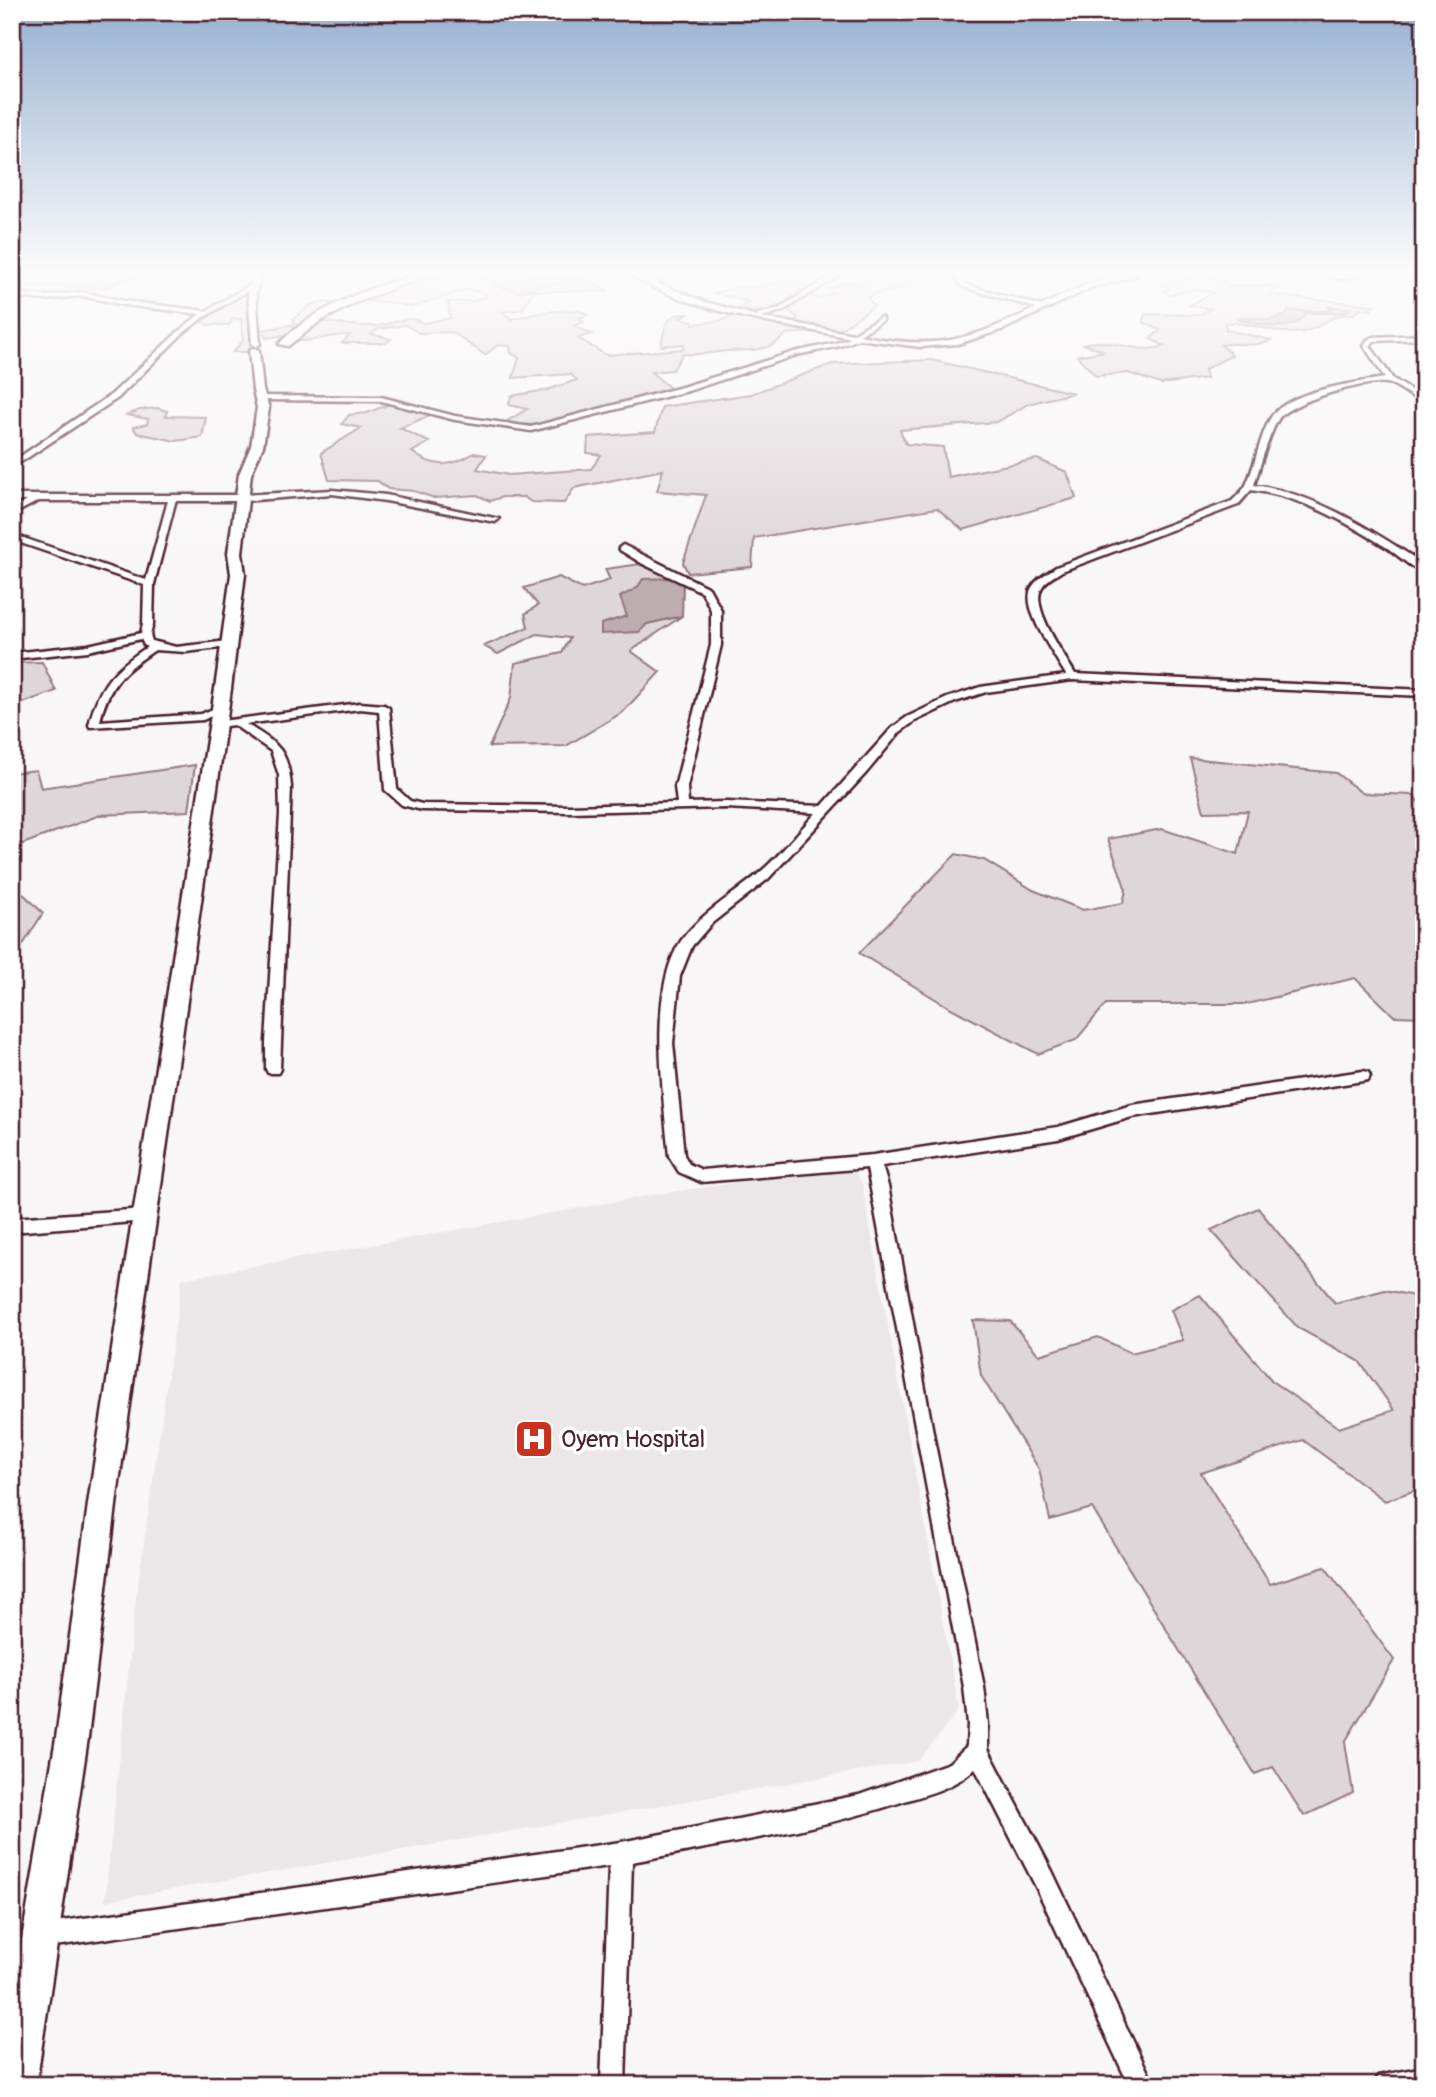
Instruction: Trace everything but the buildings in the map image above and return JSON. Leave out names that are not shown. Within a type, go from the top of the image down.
[{"type":"main road","points":[[17,2085],[72,1738],[103,1497],[145,1215],[157,1152],[169,1043],[225,718],[228,644],[238,573],[235,553],[248,463],[257,446],[268,373]]},
{"type":"main road","points":[[12,498],[243,498]]},
{"type":"street","points":[[12,466],[115,396],[139,373]]},
{"type":"street","points":[[310,373],[381,399],[455,418],[531,429],[685,389],[735,373]]},
{"type":"street","points":[[1385,373],[1390,380],[1424,401]]},
{"type":"street","points":[[1072,677],[1036,608],[1035,592],[1039,584],[1059,569],[1220,510],[1242,497],[1249,487],[1274,419],[1283,409],[1313,395],[1353,385],[1390,380]]},
{"type":"street","points":[[1249,487],[1279,491],[1341,515],[1413,561],[1424,571]]},
{"type":"street","points":[[243,498],[332,492],[386,498],[495,519]]},
{"type":"street","points":[[12,513],[38,499]]},
{"type":"street","points":[[172,499],[164,520],[149,584],[148,624],[145,635],[147,643],[153,647],[187,649],[228,644]]},
{"type":"street","points":[[12,537],[149,584]]},
{"type":"street","points":[[623,548],[646,562],[706,590],[716,610],[716,645],[681,787],[683,806]]},
{"type":"street","points":[[12,656],[88,648],[145,635]]},
{"type":"street","points":[[153,647],[124,666],[105,687],[94,725],[203,717],[225,718],[360,706],[384,708],[391,790],[406,803],[422,807],[570,809],[779,806],[822,810]]},
{"type":"street","points":[[1363,1076],[1132,1111],[1058,1133],[873,1161],[701,1176],[684,1168],[677,1156],[666,1043],[673,976],[686,944],[708,920],[764,876],[822,810],[863,770],[896,730],[911,719],[951,700],[984,689],[1072,677],[1424,693]]},
{"type":"street","points":[[225,718],[268,742],[279,753],[286,792],[279,950],[272,1028],[273,1069]]},
{"type":"street","points":[[873,1161],[880,1186],[927,1449],[974,1687],[978,1724],[977,1751],[1044,1880],[1142,2085]]},
{"type":"street","points":[[12,1226],[145,1215]]},
{"type":"street","points":[[39,1936],[621,1853],[859,1806],[937,1780],[957,1770],[977,1751]]},
{"type":"street","points":[[613,2085],[621,1853]]},
{"type":"street","points":[[1387,2085],[1424,2079]]},
{"type":"shaded area","points":[[515,373],[652,373],[670,388],[536,425],[504,423],[527,409],[509,405],[511,396],[547,390],[577,380],[570,374],[513,378]]},
{"type":"shaded area","points":[[808,373],[986,373],[1073,393],[1028,404],[997,422],[900,430],[906,444],[943,447],[948,477],[1037,459],[1067,472],[1076,498],[963,530],[937,508],[754,538],[752,567],[688,573],[683,563],[706,495],[657,491],[663,470],[574,488],[564,503],[531,502],[524,497],[502,497],[490,501],[477,495],[434,498],[414,491],[388,489],[378,481],[329,480],[321,453],[361,428],[342,424],[349,415],[367,413],[392,403],[431,415],[400,428],[429,442],[412,452],[428,461],[451,463],[474,453],[486,455],[477,469],[509,475],[591,469],[601,455],[587,453],[588,437],[655,432],[662,407],[751,394]]},
{"type":"shaded area","points":[[1093,373],[1206,373],[1207,378],[1161,384],[1128,373],[1096,376]]},
{"type":"shaded area","points":[[157,408],[167,411],[166,416],[206,417],[202,437],[176,441],[137,433],[133,427],[147,424],[148,419],[127,415]]},
{"type":"shaded area","points":[[641,564],[675,578],[647,624],[682,616],[631,651],[660,672],[623,712],[566,746],[489,747],[511,698],[515,663],[562,653],[570,638],[537,634],[498,654],[484,646],[528,627],[525,614],[538,605],[524,588],[559,577],[582,589],[610,580],[605,569]]},
{"type":"shaded area","points":[[675,578],[683,585],[682,616],[647,624],[639,632],[601,634],[601,624],[627,616],[620,597],[637,588],[643,579]]},
{"type":"shaded area","points":[[42,662],[56,691],[12,707],[12,663]]},
{"type":"shaded area","points":[[1190,758],[1336,773],[1362,793],[1413,795],[1424,809],[1424,1017],[1394,1016],[1355,978],[1247,1004],[1106,1004],[1076,1040],[1038,1054],[947,1006],[859,953],[956,854],[984,860],[1033,890],[1083,910],[1123,903],[1126,890],[1108,839],[1162,829],[1238,854],[1248,811],[1204,812]]},
{"type":"shaded area","points":[[195,765],[189,811],[100,815],[12,848],[12,773],[36,770],[41,788]]},
{"type":"shaded area","points":[[12,883],[43,913],[12,962]]},
{"type":"shaded area","name":"Oyem Hospital","points":[[852,1167],[862,1184],[959,1710],[918,1761],[105,1901],[136,1598],[182,1279],[663,1193]]},
{"type":"shaded area","points":[[1258,1208],[1335,1303],[1385,1290],[1424,1298],[1424,1487],[1385,1501],[1303,1440],[1201,1473],[1270,1584],[1325,1567],[1394,1660],[1345,1742],[1353,1793],[1304,1816],[1273,1767],[1255,1774],[1092,1508],[1050,1520],[1039,1469],[981,1376],[973,1320],[1010,1321],[1039,1355],[1098,1337],[1131,1353],[1183,1340],[1171,1310],[1200,1295],[1273,1382],[1339,1428],[1394,1410],[1359,1361],[1298,1328],[1211,1230]]},
{"type":"place","name":"Oyem Hospital","points":[[534,1439]]}]
